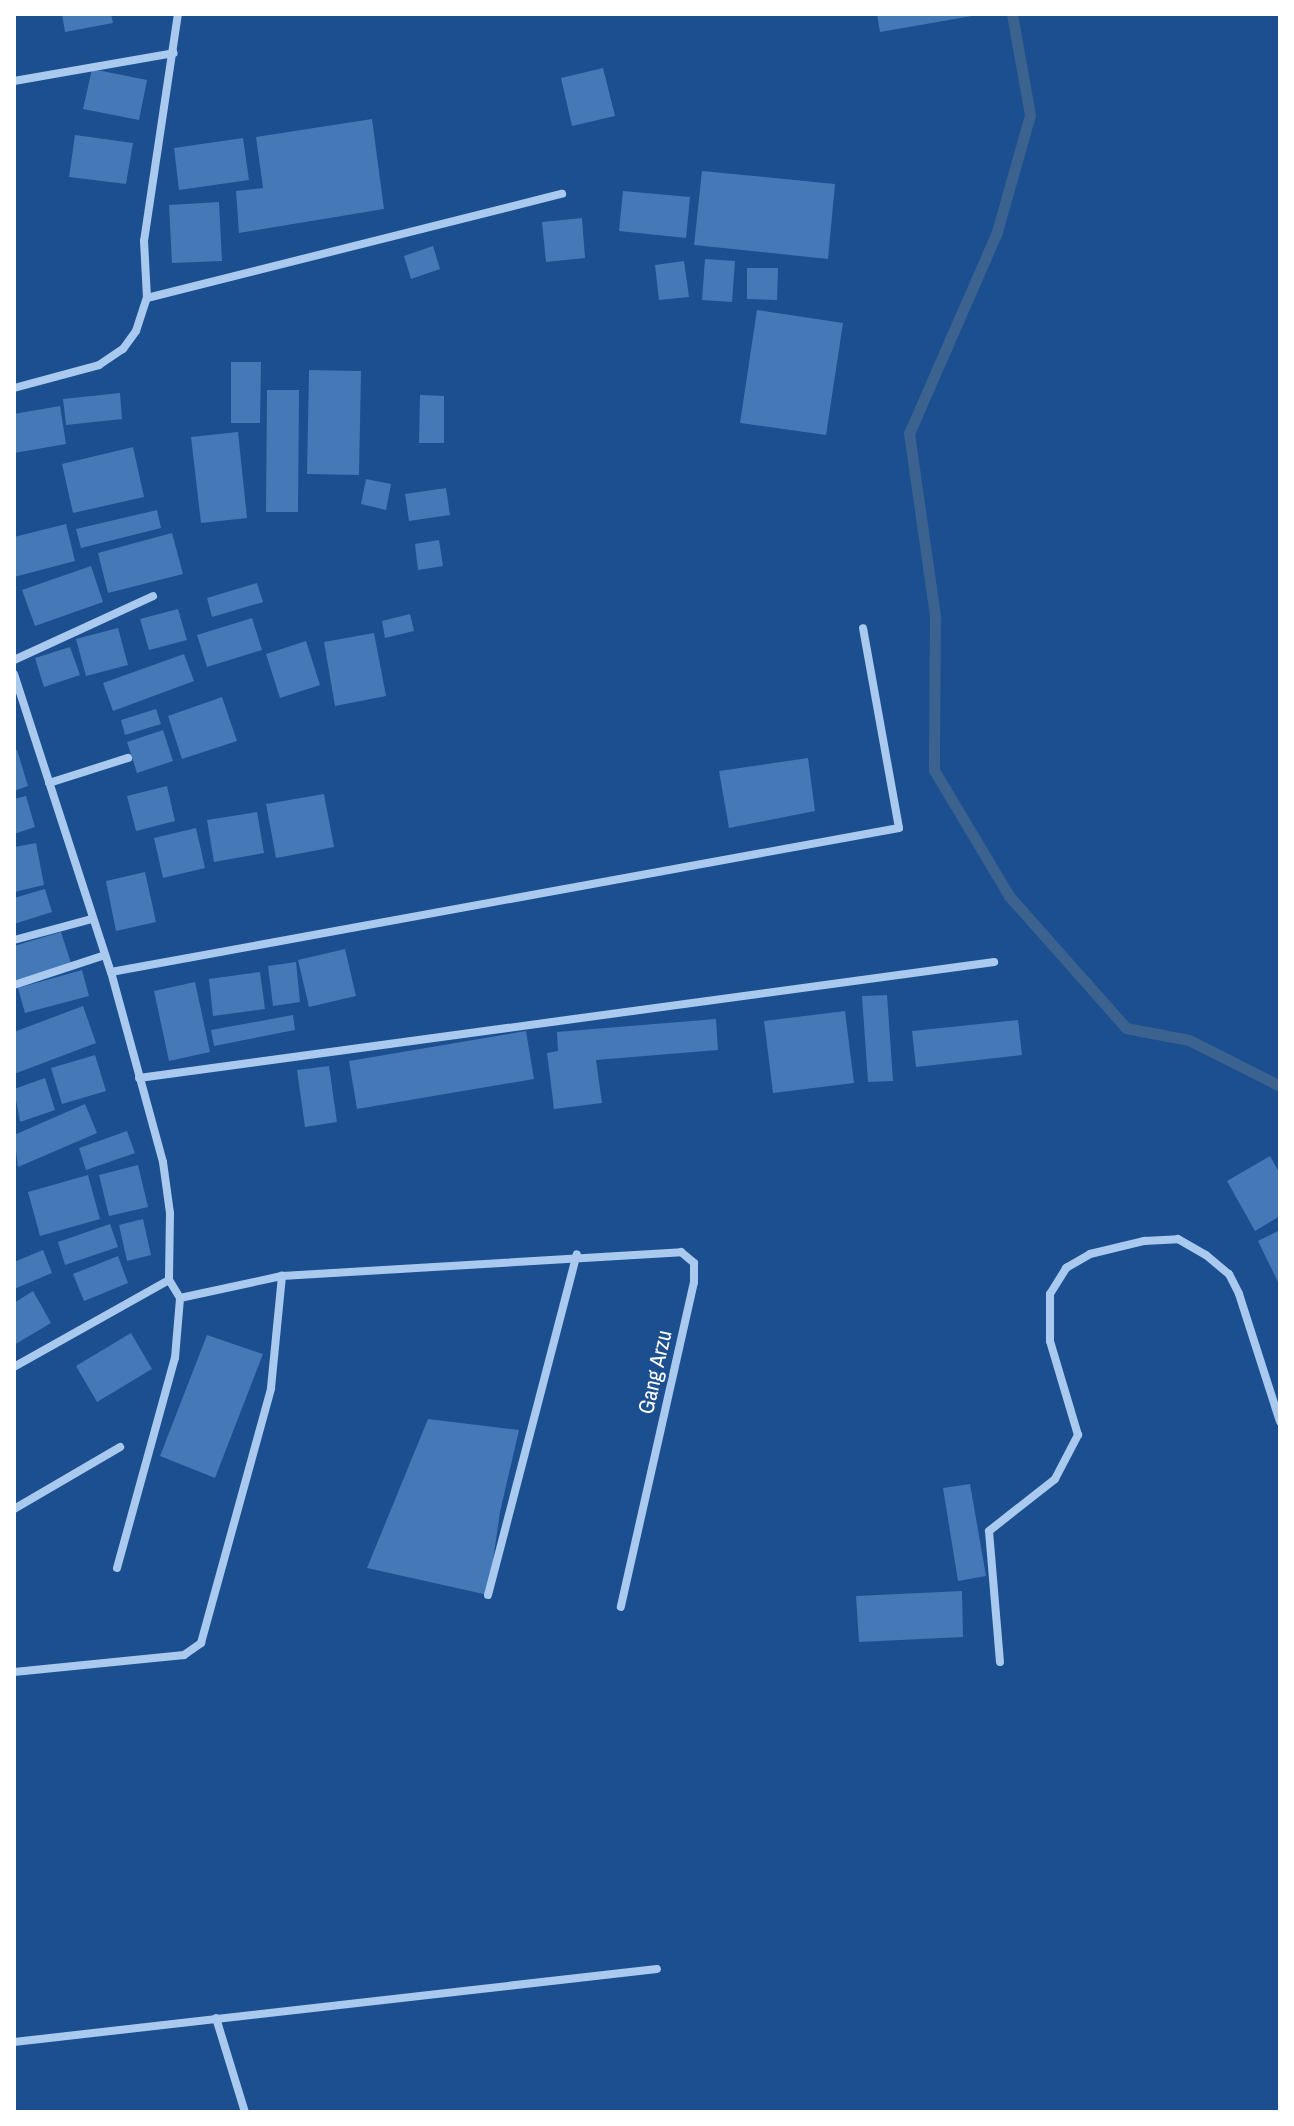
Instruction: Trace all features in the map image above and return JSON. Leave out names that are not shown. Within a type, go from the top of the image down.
[{"type":"street","points":[[14,388],[99,365],[123,349],[147,298],[144,241],[178,14]]},
{"type":"street","points":[[14,81],[174,53]]},
{"type":"street","points":[[147,298],[562,194]]},
{"type":"street","points":[[14,660],[153,596]]},
{"type":"street","points":[[111,972],[899,828],[863,628]]},
{"type":"street","points":[[14,674],[111,972],[163,1162],[170,1213],[169,1280],[180,1298],[175,1358],[117,1568]]},
{"type":"street","points":[[49,783],[128,758]]},
{"type":"street","points":[[14,940],[92,919]]},
{"type":"street","points":[[14,985],[105,955]]},
{"type":"street","points":[[139,1078],[994,962]]},
{"type":"street","points":[[1000,1662],[989,1531],[1055,1479],[1078,1435],[1050,1341],[1048,1314],[1050,1294],[1066,1268],[1090,1254],[1144,1241],[1178,1239],[1206,1255],[1229,1274],[1239,1294],[1280,1422]]},
{"type":"street","name":"Gang Arzu","points":[[180,1298],[282,1276],[460,1268],[577,1254],[681,1252],[694,1263],[694,1282],[621,1607]]},
{"type":"street","points":[[488,1595],[577,1254]]},
{"type":"street","points":[[14,1672],[184,1655],[201,1643],[271,1388],[282,1276]]},
{"type":"street","points":[[14,1367],[169,1280]]},
{"type":"street","points":[[14,1509],[120,1447]]},
{"type":"street","points":[[14,2042],[657,1969]]},
{"type":"street","points":[[216,2018],[245,2112]]},
{"type":"building","points":[[62,14],[111,14],[113,23],[65,32]]},
{"type":"building","points":[[877,14],[972,14],[972,16],[880,32]]},
{"type":"building","points":[[603,68],[615,116],[572,126],[561,78]]},
{"type":"building","points":[[92,69],[147,80],[139,120],[83,109]]},
{"type":"building","points":[[372,119],[384,209],[239,233],[236,191],[263,188],[256,137]]},
{"type":"building","points":[[75,135],[133,143],[126,184],[69,177]]},
{"type":"building","points":[[243,138],[249,180],[179,190],[174,148]]},
{"type":"building","points":[[702,171],[835,184],[828,259],[694,245]]},
{"type":"building","points":[[623,191],[690,197],[686,238],[619,231]]},
{"type":"building","points":[[219,202],[222,261],[172,263],[169,205]]},
{"type":"building","points":[[582,218],[585,258],[546,262],[542,222]]},
{"type":"building","points":[[433,246],[440,269],[411,279],[404,256]]},
{"type":"building","points":[[705,259],[735,261],[732,302],[702,300]]},
{"type":"building","points":[[684,261],[689,297],[659,300],[655,265]]},
{"type":"building","points":[[747,268],[778,268],[777,300],[747,299]]},
{"type":"building","points":[[757,310],[843,323],[826,435],[740,423]]},
{"type":"building","points":[[231,362],[261,362],[260,423],[231,423]]},
{"type":"building","points":[[309,370],[361,371],[359,475],[307,474]]},
{"type":"building","points":[[267,390],[299,390],[298,512],[266,512]]},
{"type":"building","points":[[120,393],[122,419],[66,425],[63,399]]},
{"type":"building","points":[[420,395],[444,396],[444,443],[419,443]]},
{"type":"building","points":[[60,406],[66,444],[14,453],[14,414]]},
{"type":"building","points":[[238,432],[247,518],[201,523],[191,437]]},
{"type":"building","points":[[133,447],[144,497],[73,513],[62,464]]},
{"type":"building","points":[[366,479],[391,484],[386,510],[361,504]]},
{"type":"building","points":[[446,488],[450,515],[409,521],[405,494]]},
{"type":"building","points":[[157,510],[161,528],[81,548],[76,529]]},
{"type":"building","points":[[66,524],[75,561],[14,577],[14,537]]},
{"type":"building","points":[[172,533],[183,574],[108,593],[98,553]]},
{"type":"building","points":[[439,540],[443,566],[418,570],[415,544]]},
{"type":"building","points":[[91,566],[103,602],[35,626],[22,590]]},
{"type":"building","points":[[257,583],[263,602],[212,617],[207,598]]},
{"type":"building","points":[[178,609],[187,640],[149,650],[140,619]]},
{"type":"building","points":[[410,614],[414,631],[385,638],[382,621]]},
{"type":"building","points":[[252,618],[262,650],[207,667],[197,635]]},
{"type":"building","points":[[118,628],[128,665],[86,676],[76,639]]},
{"type":"building","points":[[374,633],[386,696],[335,706],[324,642]]},
{"type":"building","points":[[306,641],[320,685],[280,698],[266,654]]},
{"type":"building","points":[[70,647],[80,675],[44,687],[35,658]]},
{"type":"building","points":[[184,654],[194,681],[113,711],[103,683]]},
{"type":"building","points":[[222,697],[237,741],[182,759],[168,716]]},
{"type":"building","points":[[156,709],[161,724],[125,735],[121,720]]},
{"type":"building","points":[[163,730],[173,761],[137,773],[127,742]]},
{"type":"building","points":[[17,750],[28,786],[14,791],[14,751]]},
{"type":"building","points":[[808,758],[815,811],[729,828],[719,771]]},
{"type":"building","points":[[167,786],[175,821],[136,831],[127,796]]},
{"type":"building","points":[[324,794],[334,847],[276,858],[266,804]]},
{"type":"building","points":[[26,796],[35,827],[14,834],[14,799]]},
{"type":"building","points":[[257,812],[264,853],[214,862],[207,820]]},
{"type":"building","points":[[196,828],[205,868],[163,878],[154,838]]},
{"type":"building","points":[[36,843],[44,885],[14,892],[14,847]]},
{"type":"building","points":[[145,872],[156,922],[116,931],[106,881]]},
{"type":"building","points":[[45,889],[52,912],[14,924],[14,898]]},
{"type":"building","points":[[61,932],[71,963],[14,981],[14,946]]},
{"type":"building","points":[[345,949],[356,996],[309,1007],[298,960]]},
{"type":"building","points":[[296,962],[300,1002],[273,1006],[268,966]]},
{"type":"building","points":[[82,970],[89,996],[25,1013],[18,988]]},
{"type":"building","points":[[260,972],[265,1009],[213,1016],[209,979]]},
{"type":"building","points":[[195,982],[210,1052],[169,1061],[154,991]]},
{"type":"building","points":[[887,995],[893,1081],[868,1082],[862,996]]},
{"type":"building","points":[[83,1006],[96,1043],[14,1074],[14,1032]]},
{"type":"building","points":[[845,1011],[854,1083],[773,1093],[764,1021]]},
{"type":"building","points":[[293,1015],[295,1030],[214,1046],[211,1030]]},
{"type":"building","points":[[716,1019],[718,1050],[596,1060],[602,1103],[554,1109],[547,1053],[558,1051],[557,1032]]},
{"type":"building","points":[[1018,1020],[1022,1055],[916,1067],[912,1031]]},
{"type":"building","points":[[526,1031],[534,1079],[357,1109],[349,1061]]},
{"type":"building","points":[[95,1055],[106,1091],[62,1104],[51,1068]]},
{"type":"building","points":[[329,1066],[337,1122],[305,1127],[297,1070]]},
{"type":"building","points":[[45,1078],[55,1110],[20,1122],[14,1089]]},
{"type":"building","points":[[85,1104],[97,1133],[18,1167],[14,1135]]},
{"type":"building","points":[[127,1131],[135,1153],[86,1170],[79,1148]]},
{"type":"building","points":[[1270,1156],[1280,1174],[1280,1216],[1255,1231],[1227,1181]]},
{"type":"building","points":[[138,1165],[148,1207],[109,1216],[99,1175]]},
{"type":"building","points":[[88,1175],[100,1219],[40,1236],[28,1192]]},
{"type":"building","points":[[143,1219],[151,1255],[127,1261],[119,1225]]},
{"type":"building","points":[[110,1224],[118,1247],[65,1265],[58,1242]]},
{"type":"building","points":[[1280,1230],[1280,1286],[1258,1241]]},
{"type":"building","points":[[43,1250],[52,1273],[14,1289],[14,1262]]},
{"type":"building","points":[[118,1256],[128,1283],[84,1301],[73,1274]]},
{"type":"building","points":[[33,1291],[51,1323],[14,1345],[14,1303]]},
{"type":"building","points":[[131,1333],[152,1369],[97,1402],[76,1366]]},
{"type":"building","points":[[207,1335],[263,1354],[215,1478],[160,1456]]},
{"type":"building","points":[[428,1419],[519,1430],[500,1512],[488,1595],[367,1568]]},
{"type":"building","points":[[970,1484],[986,1576],[958,1581],[943,1488]]},
{"type":"building","points":[[962,1591],[963,1637],[859,1642],[856,1596]]},
{"type":"waterway","points":[[1012,14],[1030,115],[997,232],[909,433],[935,615],[934,770],[1009,896],[1126,1028],[1189,1040],[1280,1086]]}]
